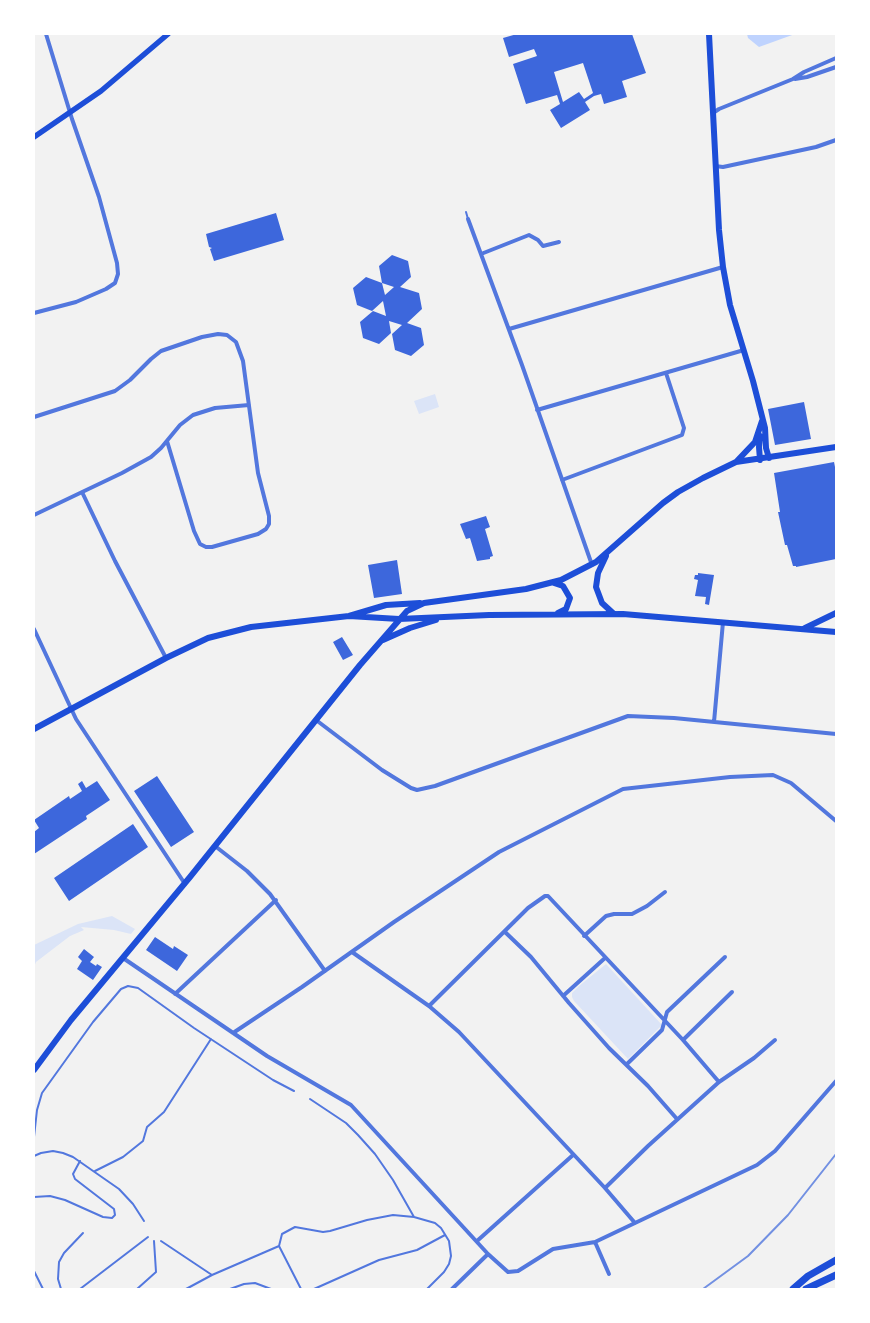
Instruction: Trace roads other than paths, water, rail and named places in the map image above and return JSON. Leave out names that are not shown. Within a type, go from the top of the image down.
[{"type":"highway","points":[[793,1289],[808,1276],[836,1260]]},
{"type":"highway","points":[[806,1289],[836,1275]]},
{"type":"main road","points":[[34,136],[70,113],[112,82],[168,34]]},
{"type":"main road","points":[[709,34],[715,166],[723,267],[730,306],[745,350],[765,428],[766,448],[769,458]]},
{"type":"main road","points":[[34,1070],[71,1020],[185,884],[360,664],[410,608],[424,603],[526,589],[554,582],[592,565],[678,492],[736,462],[752,446],[762,421]]},
{"type":"main road","points":[[759,430],[760,460]]},
{"type":"main road","points":[[736,462],[760,460],[808,450],[836,447]]},
{"type":"main road","points":[[609,551],[596,581],[597,593],[602,603],[614,614]]},
{"type":"main road","points":[[554,582],[564,586],[570,598],[566,609],[555,614]]},
{"type":"main road","points":[[34,729],[166,658],[208,638],[235,630],[349,616],[386,605],[413,602],[424,603]]},
{"type":"main road","points":[[801,629],[836,613]]},
{"type":"main road","points":[[349,616],[399,619],[614,614],[836,632]]},
{"type":"main road","points":[[382,641],[419,625],[465,616]]},
{"type":"street","points":[[34,313],[76,302],[110,288],[117,279],[117,263],[99,197],[70,113],[46,34]]},
{"type":"street","points":[[713,113],[793,79],[836,58]]},
{"type":"street","points":[[793,79],[807,77],[836,67]]},
{"type":"street","points":[[715,166],[722,167],[836,140]]},
{"type":"street","points":[[468,218],[592,565]]},
{"type":"street","points":[[481,254],[529,235],[538,240],[543,246],[559,242]]},
{"type":"street","points":[[509,329],[723,267]]},
{"type":"street","points":[[34,417],[111,392],[130,380],[159,352],[202,337],[218,334],[230,337],[238,346],[243,361],[258,473],[269,516],[267,527],[258,534],[211,548],[204,546],[198,541],[167,440]]},
{"type":"street","points":[[537,410],[745,350]]},
{"type":"street","points":[[562,480],[682,435],[684,428],[666,373]]},
{"type":"street","points":[[34,515],[122,473],[151,456],[180,425],[198,412],[215,408],[249,405]]},
{"type":"street","points":[[82,492],[115,561],[166,658]]},
{"type":"street","points":[[714,722],[723,622]]},
{"type":"street","points":[[34,629],[71,709],[185,884]]},
{"type":"street","points":[[316,720],[390,775],[411,788],[421,790],[623,717],[714,722],[836,734]]},
{"type":"street","points":[[233,1033],[499,852],[624,789],[773,774],[791,783],[836,822]]},
{"type":"street","points":[[215,846],[247,871],[276,900],[325,971]]},
{"type":"street","points":[[584,936],[606,916],[632,914],[647,906],[665,892]]},
{"type":"street","points":[[429,1006],[528,908],[544,896],[548,896],[683,1040],[718,1082]]},
{"type":"street","points":[[175,994],[276,900]]},
{"type":"street","points":[[505,932],[531,957],[609,1048],[627,1064],[677,1119]]},
{"type":"street","points":[[352,952],[429,1006],[458,1032],[605,1188],[635,1223]]},
{"type":"street","points":[[627,1064],[662,1030],[667,1012],[725,957]]},
{"type":"street","points":[[123,958],[267,1056],[351,1105],[488,1254],[509,1272],[518,1271],[553,1249],[595,1242],[751,1168],[775,1151],[836,1081]]},
{"type":"street","points":[[563,996],[605,958]]},
{"type":"street","points":[[683,1040],[732,992]]},
{"type":"street","points":[[605,1188],[718,1082],[748,1063],[775,1040]]},
{"type":"street","points":[[477,1241],[574,1155]]},
{"type":"street","points":[[595,1242],[609,1274]]},
{"type":"street","points":[[452,1289],[488,1254]]},
{"type":"lane","points":[[466,212],[468,218]]},
{"type":"lane","points":[[34,1137],[42,1092],[93,1022],[121,989],[128,986],[138,988],[273,1080],[294,1090]]},
{"type":"lane","points":[[95,1171],[123,1157],[143,1141],[147,1127],[164,1112],[211,1039]]},
{"type":"lane","points":[[310,1099],[346,1124],[375,1154],[393,1180],[414,1217]]},
{"type":"lane","points":[[34,1156],[53,1151],[63,1153],[80,1161],[126,1195],[144,1222]]},
{"type":"lane","points":[[34,1197],[50,1196],[65,1200],[103,1217],[112,1218],[115,1215],[114,1209],[75,1178],[73,1174],[80,1161]]},
{"type":"lane","points":[[301,1289],[279,1246],[282,1234],[295,1226],[322,1232],[381,1216],[393,1215],[414,1217],[434,1224],[446,1234],[451,1247],[449,1264],[444,1272],[427,1289]]},
{"type":"lane","points":[[61,1289],[58,1279],[59,1262],[64,1252],[83,1233]]},
{"type":"lane","points":[[314,1289],[379,1260],[417,1250],[446,1234]]},
{"type":"lane","points":[[80,1289],[148,1236]]},
{"type":"lane","points":[[137,1289],[156,1272],[154,1241]]},
{"type":"lane","points":[[161,1241],[212,1275]]},
{"type":"lane","points":[[186,1289],[212,1275],[279,1246]]},
{"type":"lane","points":[[34,1272],[43,1289]]},
{"type":"lane","points":[[230,1289],[244,1284],[256,1283],[271,1289]]},
{"type":"water","points":[[747,34],[795,34],[759,47],[748,38]]},
{"type":"railway","points":[[703,1289],[748,1256],[788,1215],[836,1154]]}]
